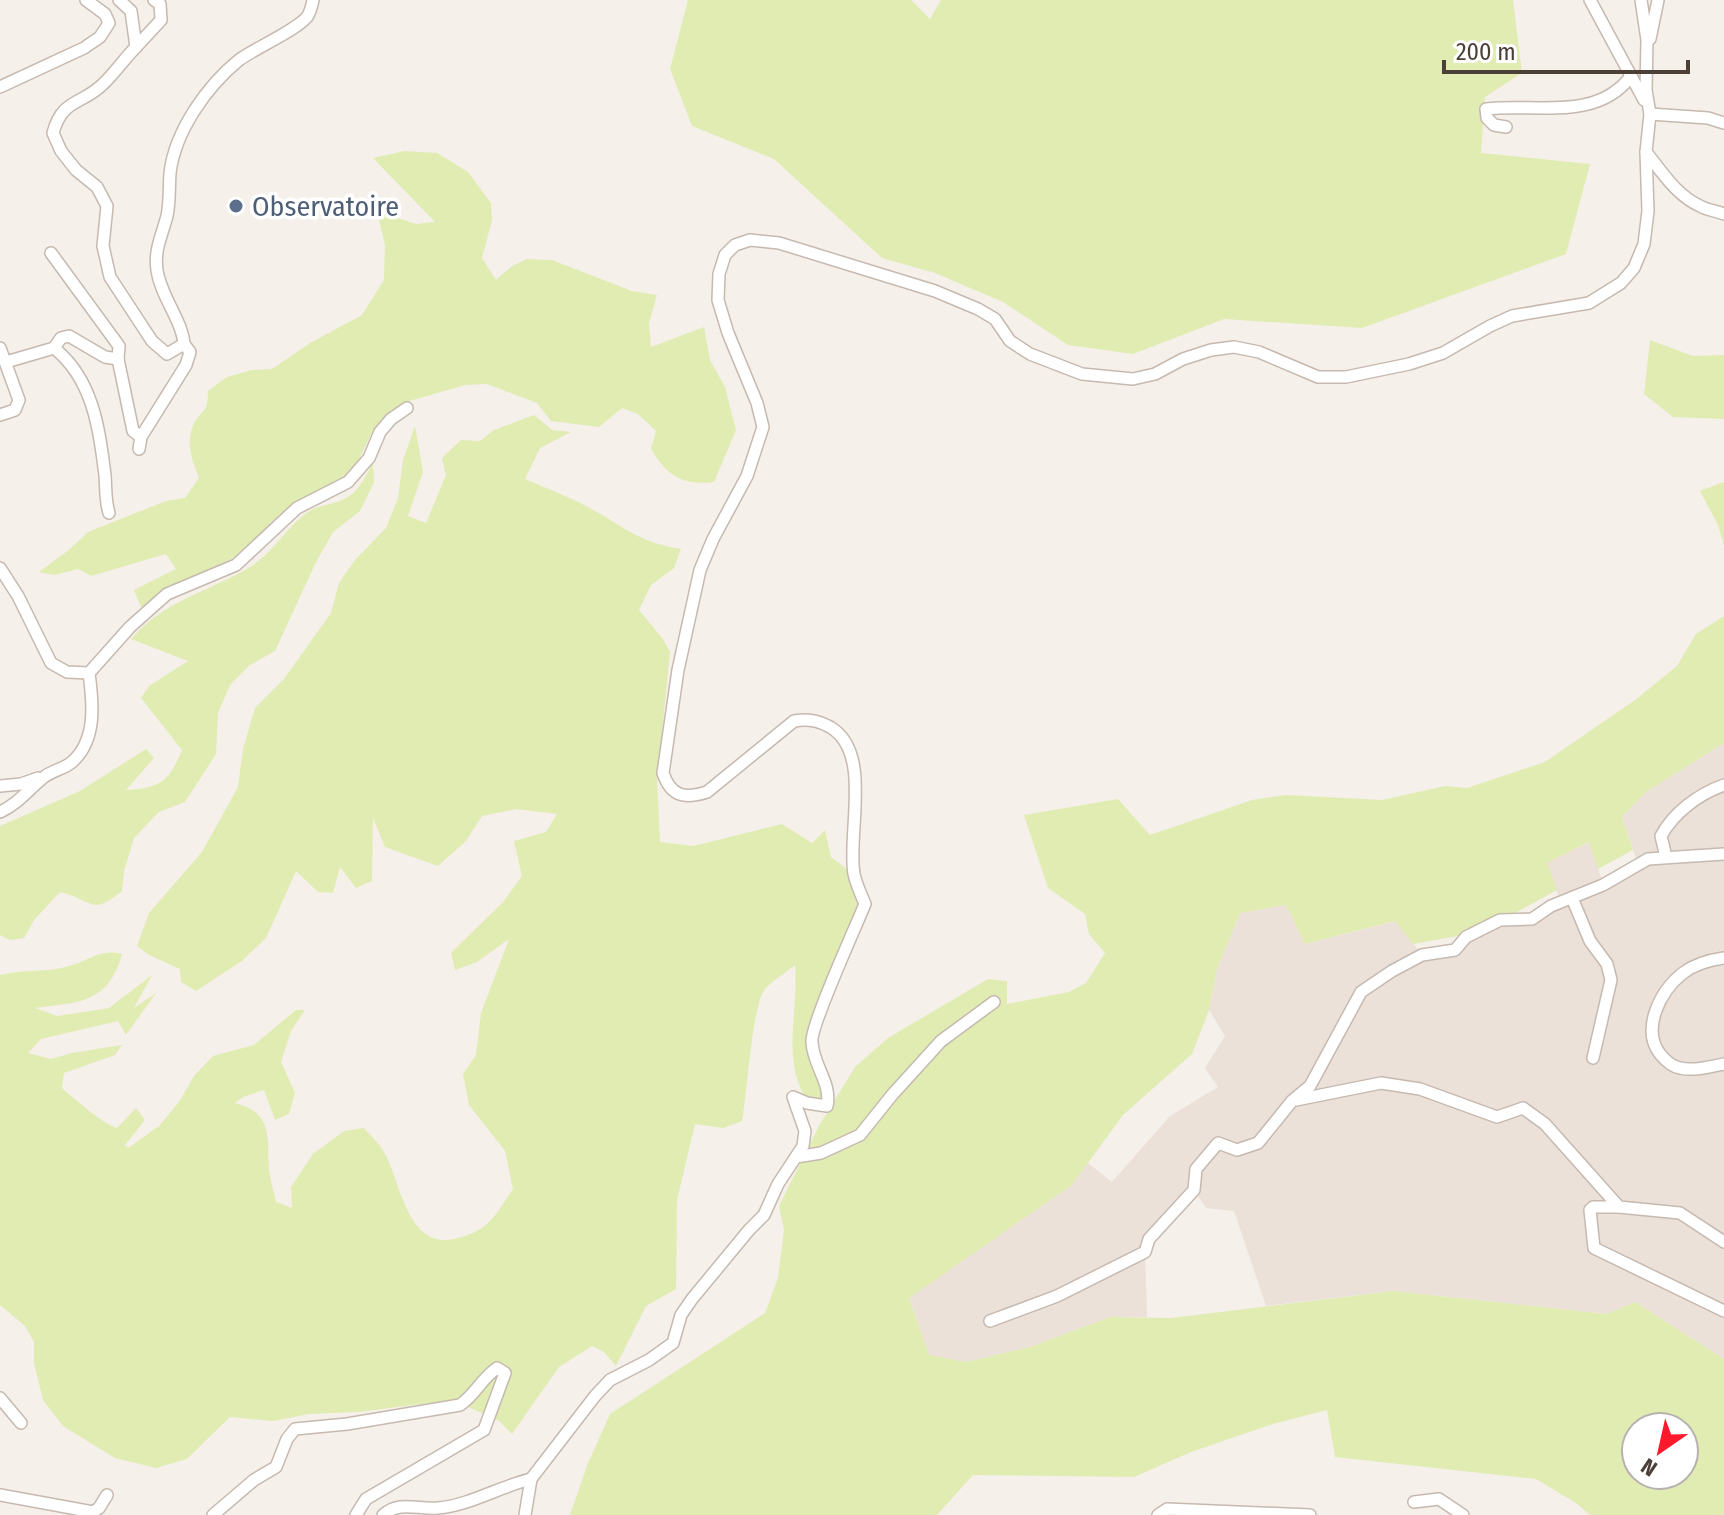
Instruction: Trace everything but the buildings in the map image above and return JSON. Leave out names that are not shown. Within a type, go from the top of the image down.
[{"type":"street","points":[[0,87],[84,48],[100,37],[109,23],[105,14],[86,0]]},
{"type":"street","points":[[119,0],[131,11],[136,47]]},
{"type":"street","points":[[154,0],[160,4],[161,20],[100,87],[77,99],[57,117],[53,133],[61,151],[76,170],[97,187],[107,206],[103,246],[110,277],[152,341],[167,354],[184,344]]},
{"type":"street","points":[[51,253],[119,346],[118,359],[133,431],[140,443],[186,365],[190,352],[166,302],[157,272],[156,254],[167,217],[175,149],[198,105],[220,76],[243,57],[308,16],[313,0]]},
{"type":"street","points":[[1590,0],[1648,109]]},
{"type":"street","points":[[525,1515],[531,1479],[610,1380],[649,1360],[673,1343],[681,1315],[764,1215],[778,1184],[803,1146],[805,1131],[793,1097],[827,1106],[830,1092],[817,1065],[811,1039],[865,904],[854,874],[855,767],[850,748],[838,732],[808,718],[794,721],[707,792],[693,796],[677,794],[667,786],[663,773],[678,670],[700,570],[747,476],[763,427],[718,300],[719,274],[725,255],[735,245],[750,240],[779,243],[935,291],[995,319],[1010,341],[1030,354],[1082,374],[1133,379],[1155,374],[1183,359],[1211,350],[1234,347],[1259,352],[1318,377],[1374,373],[1420,361],[1443,353],[1512,316],[1589,303],[1615,288],[1634,268],[1644,244],[1648,211],[1647,50],[1641,0]]},
{"type":"street","points":[[1647,50],[1658,0]]},
{"type":"street","points":[[1506,127],[1494,125],[1487,118],[1486,109],[1554,109],[1586,105],[1604,99],[1631,76]]},
{"type":"street","points":[[1648,109],[1724,123]]},
{"type":"street","points":[[1646,152],[1667,180],[1687,199],[1724,214]]},
{"type":"street","points":[[6,362],[54,348],[61,338],[69,336],[105,357],[118,359]]},
{"type":"street","points":[[0,348],[19,400],[15,410],[0,415]]},
{"type":"street","points":[[54,348],[73,366],[88,393],[98,430],[105,502],[109,513]]},
{"type":"street","points":[[0,786],[21,784],[69,765],[82,752],[91,729],[89,673],[130,627],[167,594],[236,565],[297,508],[348,482],[369,458],[380,432],[391,419],[407,408]]},
{"type":"street","points":[[0,568],[18,596],[51,663],[67,672],[89,673]]},
{"type":"street","points":[[0,812],[13,806],[49,773]]},
{"type":"street","points":[[1666,857],[1661,836],[1667,825],[1709,791],[1724,785]]},
{"type":"street","points":[[990,1321],[1057,1296],[1145,1252],[1149,1239],[1194,1190],[1196,1169],[1208,1152],[1218,1143],[1237,1150],[1258,1143],[1292,1101],[1310,1086],[1361,992],[1392,971],[1422,955],[1455,950],[1466,937],[1500,920],[1532,919],[1603,885],[1648,859],[1724,854]]},
{"type":"street","points":[[1572,898],[1590,941],[1607,964],[1611,980],[1593,1058]]},
{"type":"street","points":[[1724,958],[1708,960],[1684,972],[1660,1001],[1652,1023],[1652,1042],[1663,1058],[1678,1068],[1696,1069],[1724,1064]]},
{"type":"street","points":[[796,1157],[821,1153],[860,1135],[941,1041],[994,1002]]},
{"type":"street","points":[[1292,1101],[1381,1083],[1420,1089],[1497,1117],[1523,1108],[1545,1124],[1619,1207]]},
{"type":"street","points":[[1724,1242],[1680,1213],[1619,1207],[1593,1207],[1590,1210],[1594,1248],[1724,1311]]},
{"type":"street","points":[[213,1515],[254,1480],[276,1467],[287,1439],[295,1429],[347,1424],[460,1405],[474,1395],[482,1378],[497,1368],[505,1373],[484,1430],[366,1499],[356,1515]]},
{"type":"street","points":[[2,1404],[21,1423]]},
{"type":"street","points":[[383,1515],[391,1508],[415,1505],[438,1508],[531,1479]]},
{"type":"street","points":[[0,1495],[93,1512],[107,1495]]},
{"type":"street","points":[[1414,1502],[1439,1499],[1463,1515]]},
{"type":"street","points":[[1158,1515],[1167,1509],[1310,1515]]},
{"type":"shaded area","points":[[1724,743],[1724,1359],[1635,1302],[1608,1314],[1393,1291],[1266,1306],[1234,1211],[1206,1208],[1194,1190],[1145,1252],[1147,1317],[1110,1317],[1030,1347],[966,1362],[929,1356],[909,1297],[1072,1185],[1088,1163],[1112,1182],[1170,1116],[1218,1087],[1205,1068],[1225,1036],[1209,1010],[1217,969],[1240,913],[1286,905],[1305,944],[1396,921],[1422,955],[1454,950],[1500,920],[1532,919],[1561,902],[1546,863],[1590,842],[1603,884],[1638,864],[1622,817],[1646,792]]},
{"type":"green space","points":[[688,0],[911,0],[930,19],[941,0],[1513,0],[1522,73],[1485,97],[1481,153],[1590,164],[1566,254],[1362,328],[1224,319],[1133,354],[1068,345],[1003,302],[935,273],[882,258],[774,159],[692,126],[670,69]]},
{"type":"green space","points":[[404,151],[437,153],[468,172],[491,203],[492,220],[482,258],[496,280],[512,266],[527,259],[552,260],[632,291],[657,295],[649,323],[651,347],[704,327],[710,360],[725,387],[736,430],[714,482],[685,480],[663,466],[651,449],[656,431],[638,414],[622,408],[599,427],[551,421],[537,403],[487,384],[465,385],[406,402],[385,417],[372,432],[353,472],[338,485],[292,504],[271,522],[246,551],[141,607],[134,590],[176,569],[166,554],[91,576],[78,569],[54,575],[39,572],[88,532],[166,501],[185,498],[199,478],[190,439],[193,426],[207,405],[208,391],[227,377],[252,370],[272,369],[310,343],[362,315],[384,280],[385,245],[377,211],[416,224],[435,222],[373,158]]},
{"type":"green space","points":[[1650,340],[1693,356],[1724,355],[1724,419],[1673,417],[1644,394]]},
{"type":"green space","points":[[534,415],[552,430],[571,432],[540,448],[525,479],[578,502],[645,539],[681,549],[674,568],[651,585],[639,610],[670,652],[657,782],[660,842],[694,846],[782,824],[812,843],[825,830],[831,857],[849,871],[861,903],[806,1032],[809,1055],[824,1090],[823,1100],[804,1095],[797,1080],[793,1048],[795,965],[768,986],[760,998],[742,1121],[723,1128],[695,1124],[677,1200],[676,1289],[646,1306],[616,1366],[603,1351],[592,1346],[559,1367],[512,1434],[499,1421],[453,1400],[358,1412],[309,1414],[273,1421],[230,1417],[187,1459],[156,1468],[115,1458],[63,1426],[43,1400],[34,1363],[34,1342],[25,1326],[0,1305],[0,975],[60,968],[101,954],[122,954],[109,983],[90,998],[35,1008],[57,1016],[109,1008],[152,975],[134,1008],[156,993],[126,1035],[118,1021],[41,1039],[28,1053],[51,1059],[122,1045],[115,1055],[64,1073],[62,1088],[97,1117],[117,1128],[136,1108],[145,1120],[125,1145],[128,1148],[159,1126],[179,1102],[194,1076],[213,1056],[254,1045],[296,1010],[305,1010],[291,1031],[281,1062],[295,1093],[289,1114],[275,1120],[264,1090],[235,1103],[256,1113],[266,1128],[276,1202],[292,1208],[291,1187],[313,1154],[344,1131],[364,1128],[384,1152],[408,1210],[426,1234],[438,1239],[454,1239],[475,1232],[490,1222],[513,1189],[505,1151],[469,1105],[463,1074],[476,1055],[481,1013],[509,939],[477,962],[455,970],[451,953],[503,902],[522,876],[514,841],[546,832],[557,814],[516,809],[482,816],[466,841],[438,866],[385,847],[373,818],[372,881],[356,888],[340,867],[333,893],[318,892],[296,871],[266,938],[242,961],[196,991],[181,982],[180,969],[137,946],[149,913],[202,852],[238,787],[243,749],[255,708],[284,679],[331,613],[339,583],[355,560],[386,528],[398,498],[403,460],[415,426],[423,472],[408,516],[426,523],[446,475],[442,458],[461,440],[480,441],[494,430]]},
{"type":"green space","points":[[373,463],[374,482],[360,511],[333,532],[275,651],[250,665],[230,685],[218,713],[216,754],[185,802],[159,812],[134,838],[124,871],[122,891],[97,905],[60,892],[34,920],[24,938],[10,940],[0,935],[0,826],[80,791],[146,749],[154,758],[126,790],[155,785],[168,776],[182,750],[141,698],[149,686],[188,661],[131,639],[144,625],[173,605],[259,561],[296,522],[313,509],[348,497]]},
{"type":"green space","points":[[1724,482],[1724,546],[1718,525],[1700,491]]},
{"type":"green space","points":[[1724,616],[1724,743],[1646,792],[1622,817],[1633,850],[1598,869],[1589,842],[1547,863],[1557,890],[1480,932],[1413,944],[1395,921],[1305,944],[1286,905],[1240,913],[1217,969],[1209,1010],[1192,1054],[1123,1115],[1072,1185],[909,1298],[929,1355],[966,1362],[1030,1347],[1110,1317],[1171,1318],[1393,1291],[1607,1314],[1635,1302],[1724,1359],[1724,1515],[1590,1515],[1536,1479],[1335,1457],[1327,1410],[1273,1424],[1191,1452],[1134,1477],[973,1475],[937,1515],[570,1515],[588,1463],[610,1414],[765,1313],[778,1278],[784,1230],[779,1206],[819,1126],[855,1067],[888,1038],[988,979],[1007,981],[1007,1004],[1069,992],[1086,983],[1105,953],[1089,934],[1085,914],[1048,888],[1024,815],[1118,799],[1150,835],[1252,800],[1286,795],[1382,800],[1445,786],[1467,788],[1545,762],[1635,700],[1677,666],[1696,634]]},
{"type":"place","name":"Observatoire","points":[[236,206]]}]
